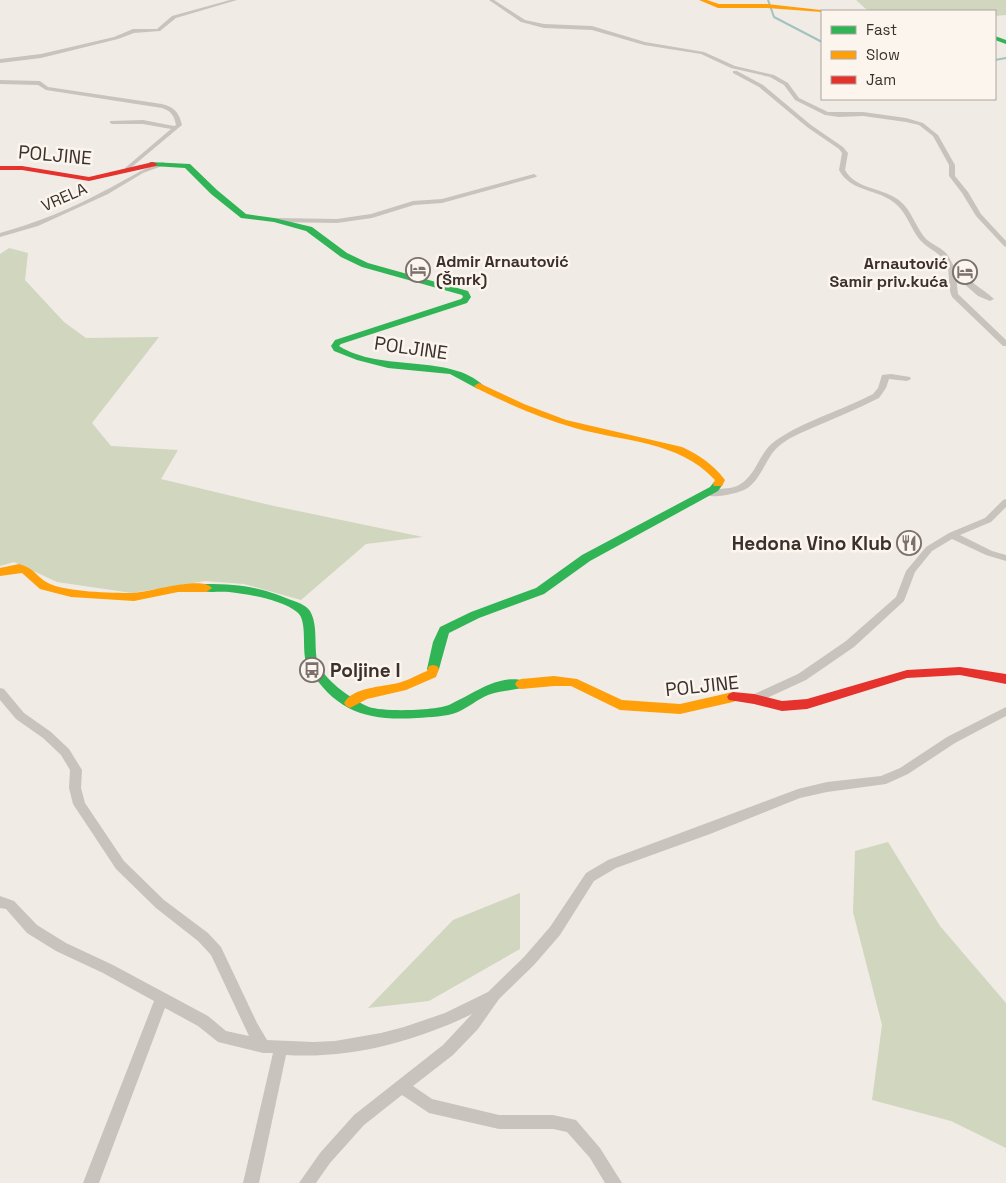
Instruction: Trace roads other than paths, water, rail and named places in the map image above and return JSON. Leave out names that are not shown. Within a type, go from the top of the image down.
[{"type":"street","points":[[0,61],[49,54],[116,38],[133,31],[158,30],[174,17],[235,0]]},
{"type":"street","points":[[491,0],[499,3],[504,9],[523,21],[544,26],[598,29],[644,43],[702,53],[743,70],[781,80],[798,99],[827,114],[863,114],[921,124],[935,135],[952,165],[952,176],[965,192],[978,215],[1006,245]]},
{"type":"street","points":[[702,0],[724,6],[772,6],[821,10]]},
{"type":"street","points":[[743,70],[734,71],[761,86],[808,126],[841,148],[845,153],[842,170],[848,179],[858,185],[885,193],[900,205],[908,214],[922,238],[943,253],[950,263],[954,281],[952,290],[955,295],[1006,344]]},
{"type":"street","points":[[0,82],[37,82],[46,88],[170,108],[177,114],[179,125],[127,169]]},
{"type":"street","points":[[112,122],[143,122],[176,128]]},
{"type":"street","name":"POLJINE","points":[[0,168],[22,168],[89,179],[127,169],[164,164],[187,166],[214,192],[244,216],[274,220],[309,230],[344,255],[365,265],[465,293],[468,298],[464,301],[338,342],[335,346],[337,349],[360,358],[388,365],[452,371],[510,402],[540,414],[592,430],[673,447],[687,453],[712,469],[720,480],[714,489],[707,493]]},
{"type":"street","name":"VRELA","points":[[0,235],[36,225],[106,193],[140,172],[164,164]]},
{"type":"street","points":[[274,220],[337,221],[372,216],[413,203],[442,200],[534,176]]},
{"type":"street","points":[[952,269],[981,294],[990,299]]},
{"type":"street","points":[[350,702],[357,696],[389,691],[417,683],[432,674],[439,642],[444,630],[475,615],[540,590],[586,558],[707,493],[720,494],[739,490],[749,485],[778,442],[876,396],[882,388],[886,377],[891,376],[907,380]]},
{"type":"street","points":[[754,698],[802,677],[850,644],[900,599],[911,571],[929,549],[952,535],[988,520],[1006,502]]},
{"type":"street","points":[[952,535],[989,553],[1006,558]]},
{"type":"street","name":"POLJINE","points":[[0,572],[19,568],[26,570],[44,586],[71,593],[134,597],[178,588],[227,588],[260,592],[298,607],[305,612],[308,622],[311,662],[325,684],[368,712],[391,715],[442,712],[455,708],[482,692],[501,686],[554,681],[573,682],[620,705],[680,708],[732,697],[754,698],[782,706],[807,704],[907,674],[960,671],[1006,679]]},
{"type":"street","points":[[0,692],[20,716],[47,734],[65,752],[76,770],[75,788],[79,804],[120,865],[160,904],[203,937],[216,951],[252,1028],[263,1046]]},
{"type":"street","points":[[307,1183],[325,1158],[359,1120],[448,1050],[473,1024],[494,995],[529,961],[555,931],[590,877],[612,864],[798,794],[827,787],[882,781],[904,771],[951,740],[1006,711]]},
{"type":"street","points":[[0,902],[10,905],[32,929],[61,947],[108,969],[203,1021],[223,1037],[263,1046],[314,1049],[373,1042],[422,1028],[466,1012],[494,995]]},
{"type":"street","points":[[91,1183],[162,1000]]},
{"type":"street","points":[[251,1183],[281,1047]]},
{"type":"street","points":[[402,1087],[428,1106],[500,1122],[553,1122],[571,1126],[595,1153],[614,1183]]},
{"type":"waterway","points":[[768,0],[774,17],[821,41]]},
{"type":"waterway","points":[[996,60],[1006,58]]},
{"type":"place","name":"Admir Arnautović (Šmrk)","points":[[418,270]]},
{"type":"place","name":"Arnautović Samir priv.kuća","points":[[965,272]]},
{"type":"place","name":"Hedona Vino Klub","points":[[909,543]]},
{"type":"place","name":"Poljine I","points":[[312,670]]}]
